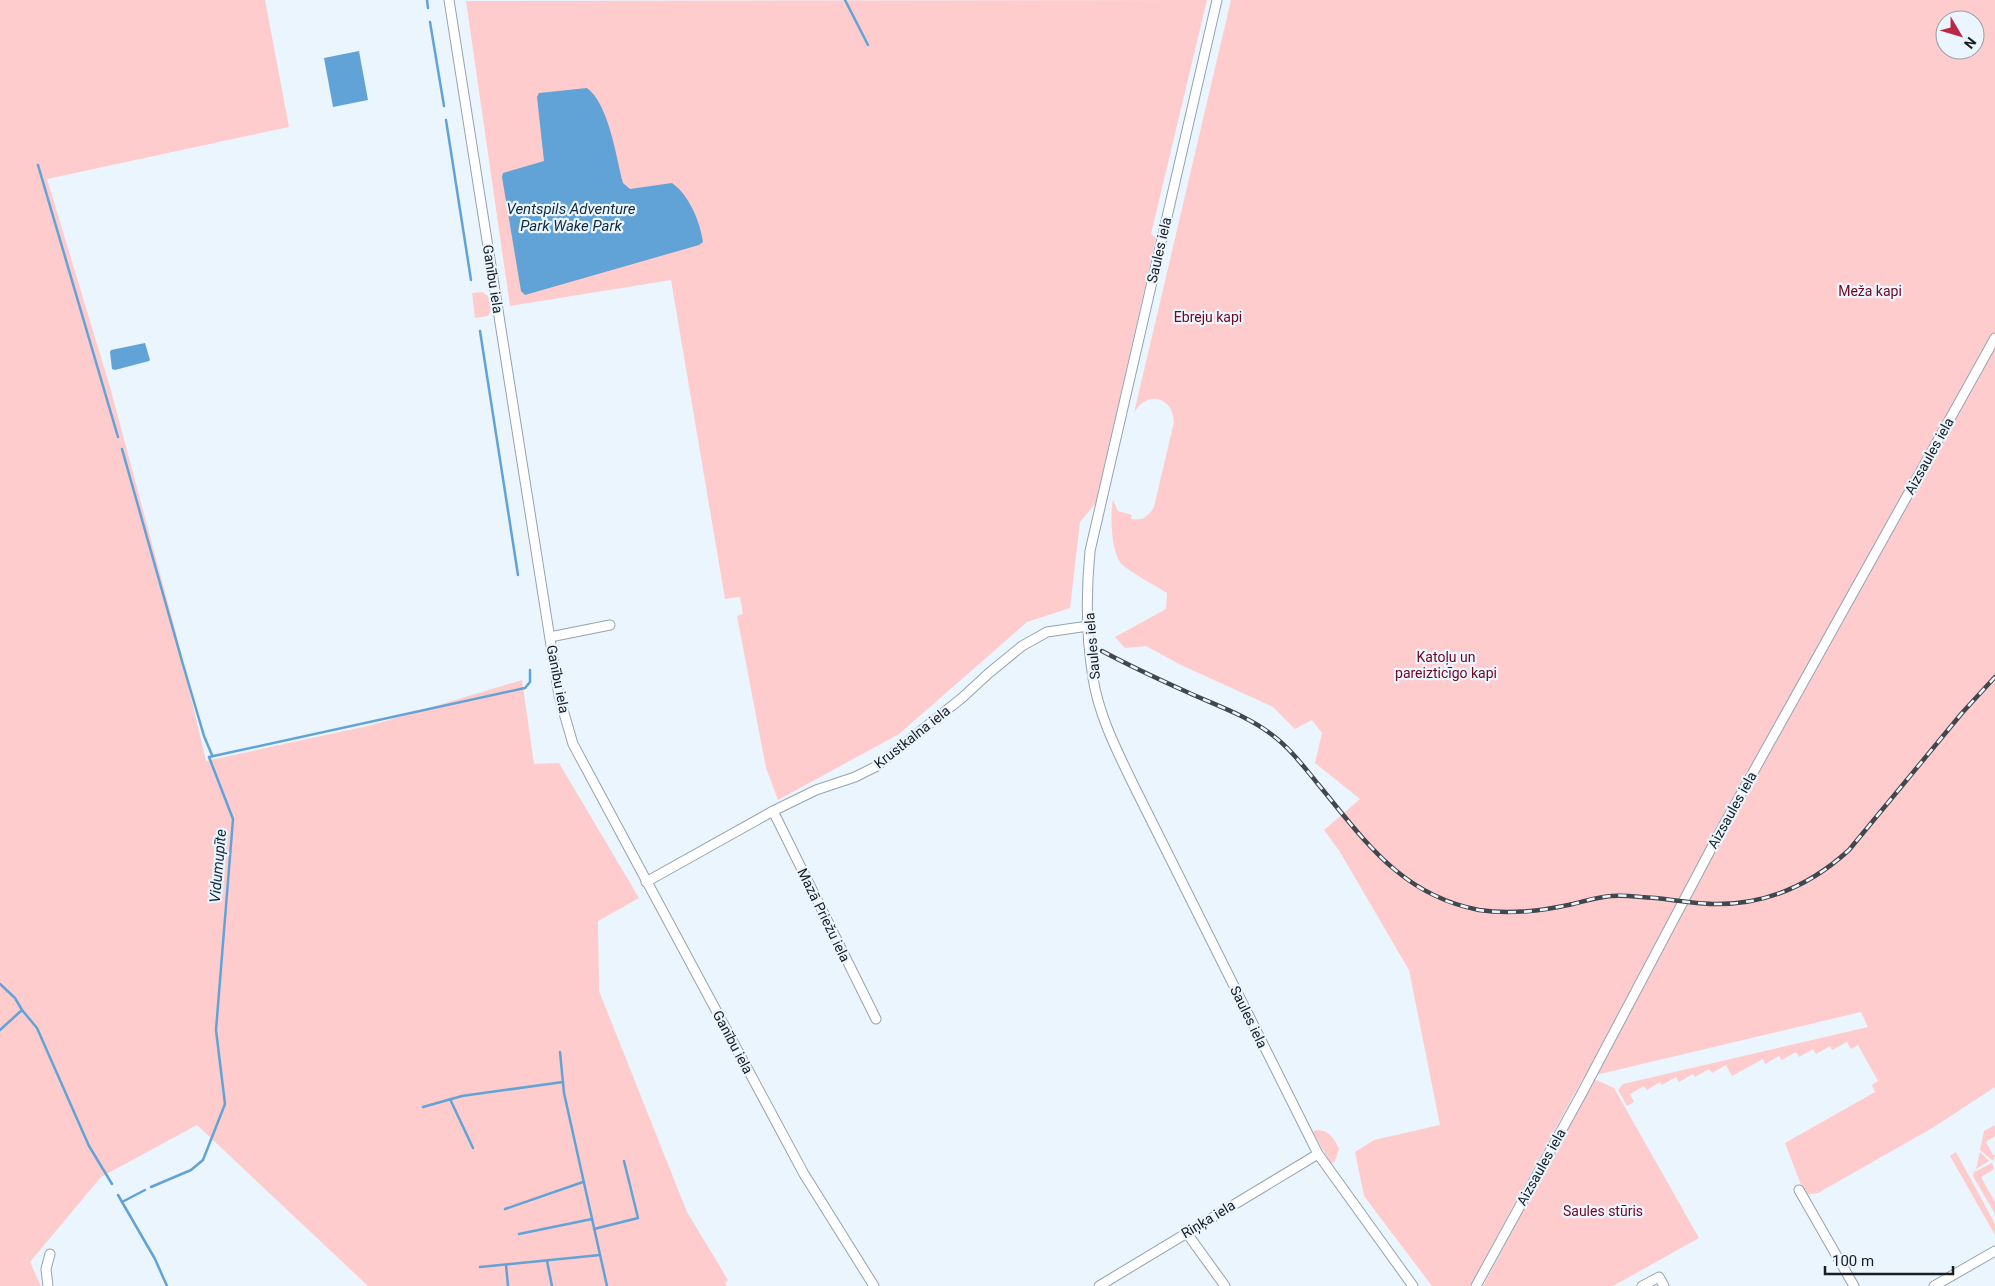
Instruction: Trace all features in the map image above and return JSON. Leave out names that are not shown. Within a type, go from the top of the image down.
[{"type":"street","name":"Ganību iela","points":[[449,0],[559,696],[574,744],[646,882],[681,943],[804,1174],[874,1286]]},
{"type":"street","name":"Saules iela","points":[[1217,0],[1090,551],[1088,626],[1093,679],[1111,738],[1318,1154],[1413,1286]]},
{"type":"street","name":"Aizsaules iela","points":[[1476,1286],[1582,1093],[1721,830],[1995,338]]},
{"type":"street","points":[[550,637],[610,625]]},
{"type":"street","name":"Krustkalna iela","points":[[646,882],[773,811],[816,790],[856,777],[877,766],[963,697],[989,672],[1022,646],[1047,632],[1088,626]]},
{"type":"street","name":"Mazā Priežu iela","points":[[773,811],[876,1019]]},
{"type":"street","name":"Riņķa iela","points":[[1099,1286],[1318,1154]]},
{"type":"street","points":[[1799,1190],[1854,1286]]},
{"type":"street","points":[[1186,1232],[1225,1286]]},
{"type":"street","points":[[1934,1286],[1995,1251]]},
{"type":"street","points":[[48,1286],[46,1269],[50,1254]]},
{"type":"street","points":[[1642,1286],[1659,1277],[1664,1286]]},
{"type":"green space","points":[[0,0],[265,0],[289,127],[47,179],[110,387],[176,633],[206,761],[372,725],[522,680],[534,764],[559,763],[639,898],[598,921],[599,991],[687,1212],[728,1280],[725,1283],[727,1286],[368,1286],[197,1125],[101,1177],[30,1262],[41,1286],[0,1286]]},
{"type":"green space","points":[[1207,0],[1151,234],[1156,238],[1096,503],[1080,522],[1070,608],[1027,622],[899,734],[778,800],[766,768],[737,616],[743,614],[740,597],[725,599],[671,280],[510,306],[466,1]]},
{"type":"green space","points":[[1231,0],[1995,0],[1995,1087],[1934,1127],[1818,1193],[1805,1195],[1785,1143],[1875,1092],[1872,1085],[1878,1081],[1858,1045],[1851,1049],[1847,1042],[1832,1050],[1830,1046],[1816,1054],[1813,1049],[1799,1057],[1796,1052],[1782,1060],[1779,1056],[1765,1064],[1763,1059],[1732,1076],[1726,1065],[1712,1073],[1709,1069],[1695,1077],[1693,1074],[1679,1082],[1676,1077],[1662,1085],[1660,1082],[1647,1090],[1644,1086],[1630,1094],[1634,1102],[1627,1106],[1618,1090],[1623,1084],[1868,1027],[1861,1012],[1583,1078],[1470,1286],[1432,1286],[1364,1196],[1355,1152],[1374,1140],[1440,1125],[1409,970],[1340,852],[1324,830],[1360,799],[1315,763],[1322,733],[1312,720],[1295,729],[1273,707],[1181,665],[1146,646],[1125,648],[1115,637],[1166,609],[1167,593],[1123,565],[1117,556],[1113,540],[1113,500],[1118,511],[1132,515],[1131,519],[1145,518],[1154,507],[1174,422],[1169,406],[1158,399],[1145,401],[1134,413]]},
{"type":"green space","points":[[482,292],[488,296],[492,309],[488,316],[475,318],[472,293]]},
{"type":"green space","name":"Saules stūris","points":[[1594,1079],[1614,1088],[1699,1238],[1613,1286],[1483,1286]]},
{"type":"green space","points":[[1995,1125],[1995,1136],[1986,1142],[1993,1155],[1995,1155],[1993,1161],[1980,1150],[1984,1131]]},
{"type":"green space","points":[[1316,1130],[1324,1131],[1330,1135],[1339,1149],[1335,1161],[1331,1164],[1313,1132]]},
{"type":"green space","points":[[1956,1152],[1995,1224],[1995,1235],[1950,1156]]},
{"type":"green space","points":[[1980,1152],[1989,1161],[1976,1169]]},
{"type":"green space","points":[[1992,1163],[1994,1169],[1981,1177],[1995,1202],[1995,1214],[1973,1176],[1974,1172]]},
{"type":"water","points":[[359,51],[368,100],[333,107],[324,58]]},
{"type":"water","name":"Ventspils Adventure Park Wake Park","points":[[587,88],[595,96],[606,118],[623,183],[630,189],[672,183],[684,194],[693,209],[703,242],[699,245],[525,295],[521,291],[502,177],[503,173],[544,161],[537,97],[539,93]]},
{"type":"water","points":[[145,343],[149,361],[115,370],[112,369],[111,350]]},
{"type":"waterway","points":[[427,0],[428,8]]},
{"type":"waterway","points":[[845,0],[868,45]]},
{"type":"waterway","points":[[430,22],[444,106]]},
{"type":"waterway","points":[[446,120],[471,280]]},
{"type":"waterway","points":[[38,165],[118,437]]},
{"type":"waterway","points":[[480,331],[518,575]]},
{"type":"waterway","points":[[122,449],[204,736],[212,755]]},
{"type":"waterway","name":"Vidumupīte","points":[[151,1187],[191,1170],[203,1160],[225,1104],[216,1030],[233,819],[209,757],[525,688],[530,682],[530,670]]},
{"type":"waterway","points":[[0,984],[15,998],[37,1028],[89,1146],[112,1184]]},
{"type":"waterway","points":[[0,1030],[22,1010]]},
{"type":"waterway","points":[[560,1052],[564,1093],[607,1286]]},
{"type":"waterway","points":[[423,1107],[462,1096],[563,1082]]},
{"type":"waterway","points":[[450,1099],[473,1148]]},
{"type":"waterway","points":[[594,1229],[638,1218],[624,1161]]},
{"type":"waterway","points":[[505,1209],[583,1182]]},
{"type":"waterway","name":"Vidumupīte","points":[[122,1202],[145,1190]]},
{"type":"waterway","name":"Vidumupīte","points":[[118,1195],[155,1259],[167,1286]]},
{"type":"waterway","points":[[519,1234],[592,1219]]},
{"type":"waterway","points":[[480,1267],[600,1255]]},
{"type":"waterway","points":[[547,1261],[552,1286]]},
{"type":"waterway","points":[[506,1265],[508,1286]]},
{"type":"railway","points":[[1102,651],[1241,716],[1271,734],[1296,758],[1369,845],[1406,879],[1452,903],[1479,910],[1503,912],[1550,909],[1596,898],[1614,896],[1708,904],[1736,903],[1772,896],[1789,890],[1820,873],[1849,850],[1962,713],[1995,677]]},
{"type":"park label","name":"Meža kapi","points":[[1870,291]]},
{"type":"park label","name":"Ebreju kapi","points":[[1208,317]]},
{"type":"park label","name":"Katoļu un pareizticīgo kapi","points":[[1446,666]]}]
